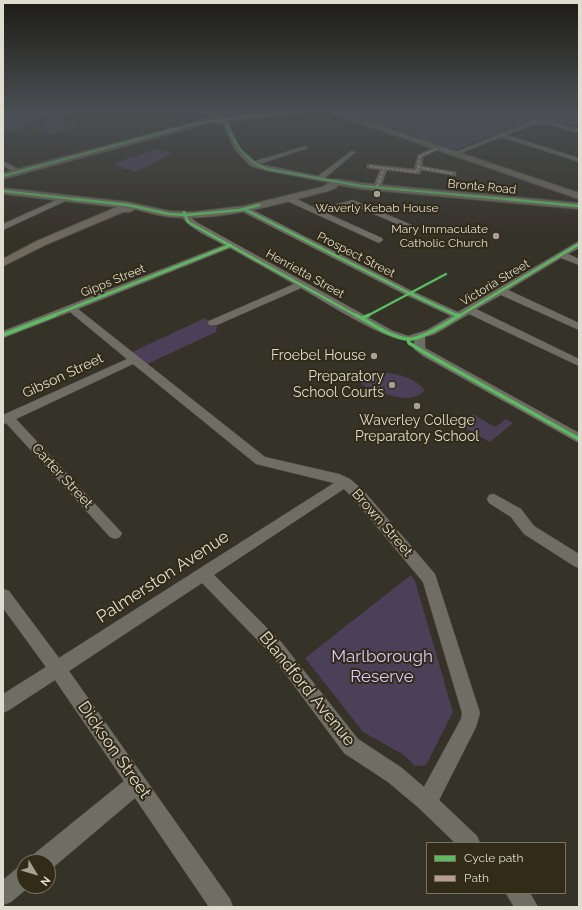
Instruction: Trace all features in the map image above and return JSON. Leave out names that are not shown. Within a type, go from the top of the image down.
[{"type":"main road","points":[[3,176],[86,153]]},
{"type":"main road","points":[[454,154],[578,201]]},
{"type":"main road","points":[[161,212],[195,212],[259,204],[330,187],[336,182]]},
{"type":"main road","name":"Bronte Road","points":[[336,182],[377,187],[578,201]]},
{"type":"main road","points":[[3,191],[68,198],[186,215],[244,209],[259,204]]},
{"type":"main road","points":[[3,263],[41,243],[125,207]]},
{"type":"street","points":[[242,153],[253,164],[267,170],[336,182]]},
{"type":"street","points":[[253,164],[287,153]]},
{"type":"street","points":[[319,179],[351,153]]},
{"type":"street","points":[[370,166],[416,172],[420,156],[426,153]]},
{"type":"street","points":[[558,153],[579,160]]},
{"type":"street","points":[[3,163],[18,172]]},
{"type":"street","points":[[418,167],[454,174]]},
{"type":"street","points":[[377,187],[384,168]]},
{"type":"street","points":[[3,227],[68,198]]},
{"type":"street","points":[[288,198],[379,240]]},
{"type":"street","points":[[318,211],[353,202],[410,226]]},
{"type":"street","name":"Prospect Street","points":[[244,209],[414,296],[459,316]]},
{"type":"street","name":"Henrietta Street","points":[[186,215],[188,222],[397,337],[408,340],[420,336]]},
{"type":"street","name":"Victoria Street","points":[[420,336],[431,332],[459,316],[579,244]]},
{"type":"street","name":"Gipps Street","points":[[3,335],[231,245]]},
{"type":"street","points":[[561,255],[579,262]]},
{"type":"street","points":[[213,323],[301,284]]},
{"type":"street","points":[[501,291],[579,327]]},
{"type":"street","name":"Brown Street","points":[[71,308],[261,461],[319,473],[334,477],[344,482],[358,494],[430,579],[470,709],[470,721],[427,802]]},
{"type":"street","points":[[469,310],[579,363]]},
{"type":"street","points":[[420,336],[419,349],[579,439]]},
{"type":"street","name":"Gibson Street","points":[[6,419],[135,359]]},
{"type":"street","name":"Carter Street","points":[[6,419],[115,533]]},
{"type":"street","name":"Palmerston Avenue","points":[[3,704],[204,575],[344,482]]},
{"type":"street","points":[[494,499],[516,513],[529,530],[579,562]]},
{"type":"street","name":"Blandford Avenue","points":[[204,575],[276,648],[351,746],[395,775],[427,802],[469,842]]},
{"type":"street","name":"Dickson Street","points":[[3,596],[56,669],[65,679],[222,907]]},
{"type":"street","points":[[52,854],[137,783]]},
{"type":"street","points":[[3,894],[16,883]]},
{"type":"street","points":[[518,894],[527,907]]},
{"type":"green space","points":[[144,153],[171,153],[136,172],[114,164]]},
{"type":"green space","points":[[205,318],[217,326],[216,332],[143,366],[128,354]]},
{"type":"green space","name":"Preparatory School Courts","points":[[374,371],[409,378],[425,390],[419,395],[403,398],[386,394],[362,385],[360,379]]},
{"type":"green space","points":[[473,414],[495,427],[506,419],[513,423],[490,442],[460,425]]},
{"type":"green space","name":"Marlborough Reserve","points":[[411,575],[415,581],[453,712],[426,765],[415,766],[404,755],[363,732],[305,658]]},
{"type":"marked path","points":[[377,187],[384,168],[417,172],[420,156],[426,153]]},
{"type":"marked path","points":[[370,166],[384,168]]},
{"type":"marked path","points":[[418,167],[453,174]]},
{"type":"cycle path","points":[[3,176],[85,153]]},
{"type":"cycle path","points":[[242,153],[252,162],[267,169],[361,186],[579,206]]},
{"type":"cycle path","points":[[3,191],[128,205],[169,214],[186,215],[240,210],[259,205]]},
{"type":"cycle path","points":[[244,209],[409,293],[459,316]]},
{"type":"cycle path","points":[[184,212],[188,222],[389,333],[408,339],[431,332],[579,244]]},
{"type":"cycle path","points":[[3,335],[231,245]]},
{"type":"cycle path","points":[[362,318],[446,274]]},
{"type":"cycle path","points":[[408,339],[409,343],[427,354],[579,439]]},
{"type":"place","name":"Waverly Kebab House","points":[[377,194]]},
{"type":"place","name":"Mary Immaculate Catholic Church","points":[[496,236]]},
{"type":"place","name":"Froebel House","points":[[374,356]]},
{"type":"place","name":"Preparatory School Courts","points":[[392,385]]},
{"type":"place","name":"Waverley College Preparatory School","points":[[417,406]]}]
